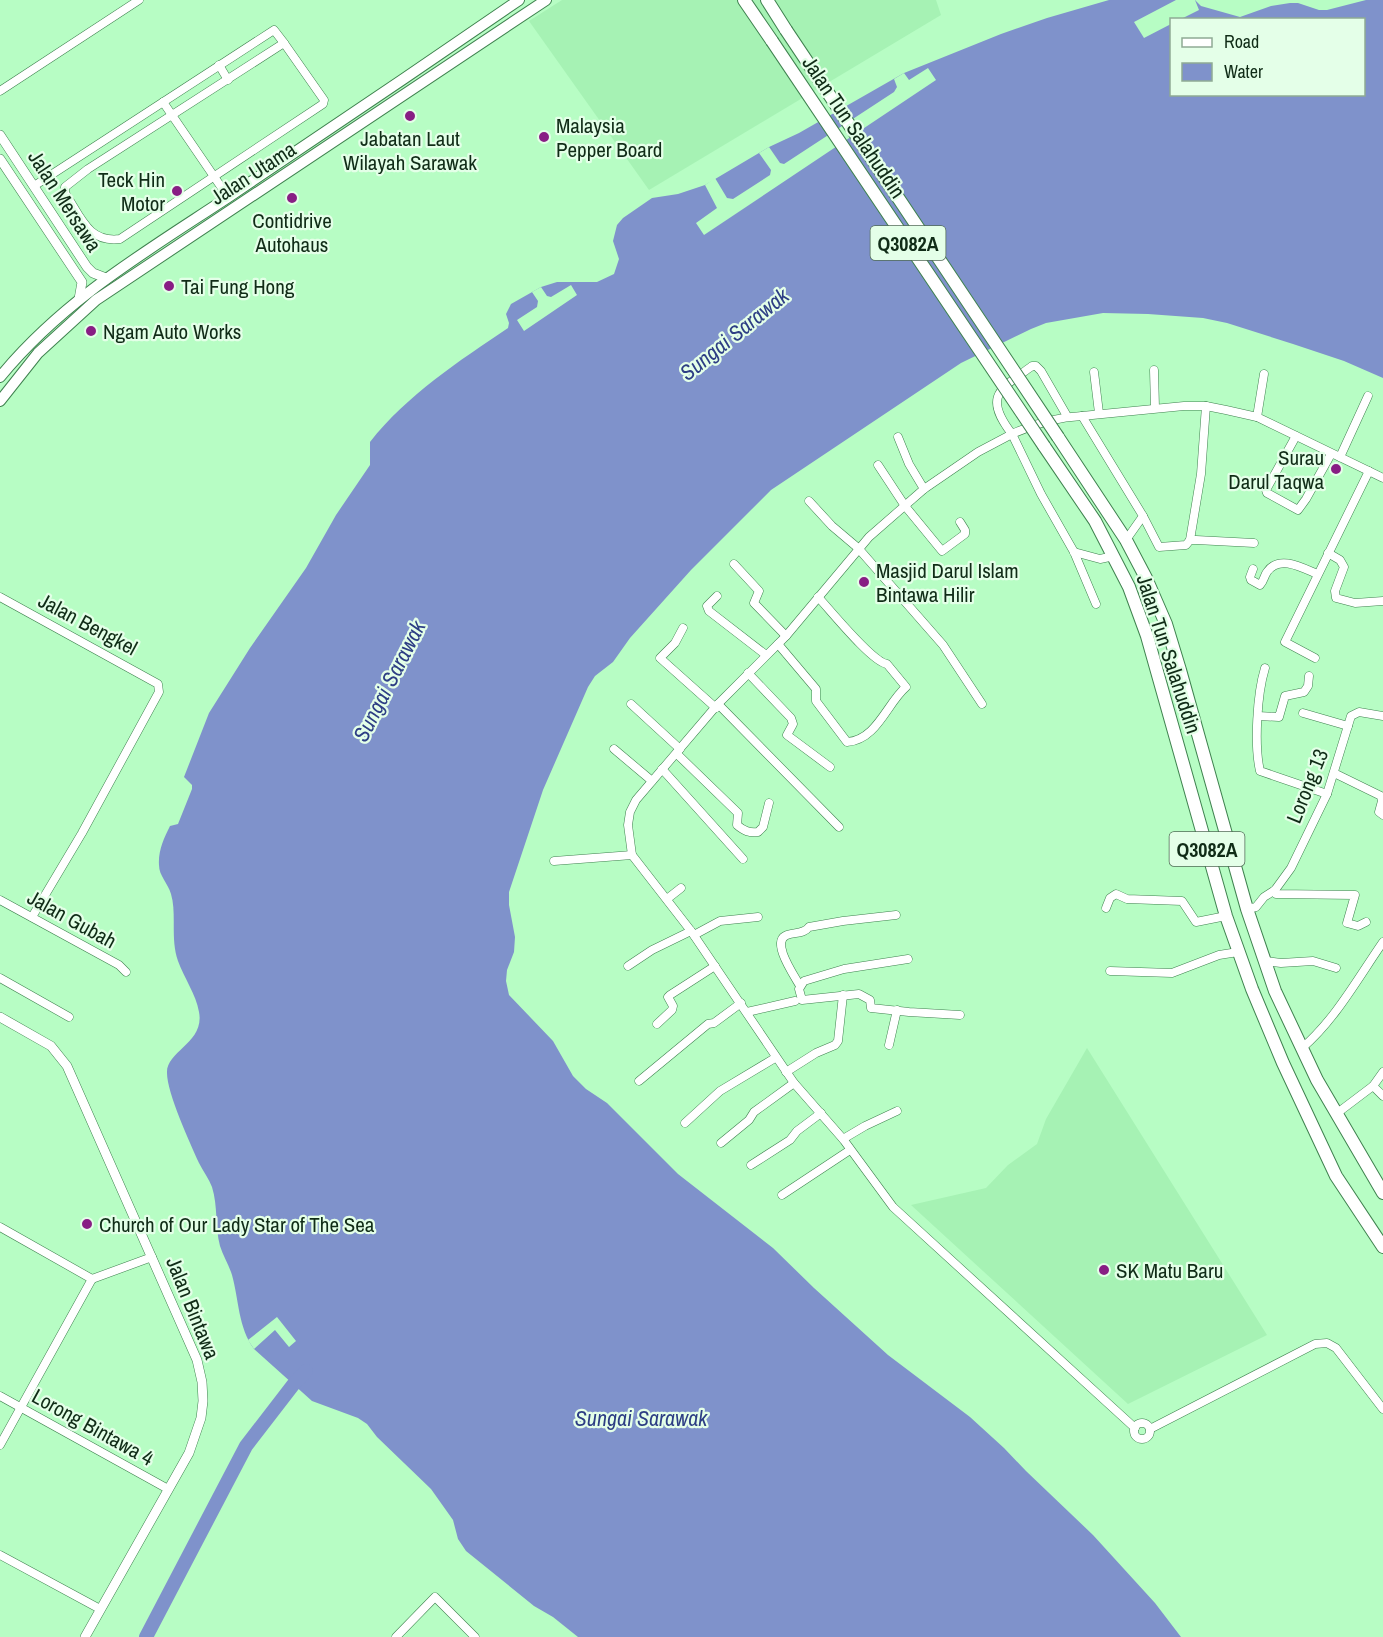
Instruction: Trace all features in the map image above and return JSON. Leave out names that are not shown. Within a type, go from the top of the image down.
[{"type":"highway","name":"Jalan Tun Salahuddin","points":[[744,0],[1095,521],[1114,556],[1129,587],[1147,636],[1238,952],[1282,1063],[1336,1176],[1383,1248]]},
{"type":"highway","name":"Jalan Tun Salahuddin","points":[[767,0],[1126,540],[1146,578],[1166,624],[1247,909],[1275,991],[1336,1114],[1381,1187]]},
{"type":"main road","name":"Jalan Utama","points":[[0,378],[45,328],[106,278],[519,0]]},
{"type":"main road","name":"Jalan Utama","points":[[0,401],[38,353],[96,300],[546,0]]},
{"type":"street","points":[[0,91],[139,0]]},
{"type":"street","points":[[34,186],[274,30],[284,43],[324,100],[323,104],[120,239],[107,241],[92,234],[65,193],[65,187],[88,169],[284,43]]},
{"type":"street","points":[[219,65],[228,80]]},
{"type":"street","points":[[163,102],[228,197]]},
{"type":"street","name":"Jalan Mersawa","points":[[0,135],[87,267],[93,273],[106,278]]},
{"type":"street","points":[[79,156],[88,169]]},
{"type":"street","name":"Jalan Mersawa","points":[[0,159],[42,224],[76,270],[82,282],[79,299]]},
{"type":"street","points":[[1067,416],[1036,366],[1032,366],[999,391],[996,400],[1003,421],[1074,552],[1096,604]]},
{"type":"street","points":[[1154,370],[1155,408]]},
{"type":"street","points":[[1094,372],[1099,413]]},
{"type":"street","points":[[1257,417],[1264,374]]},
{"type":"street","points":[[1340,457],[1368,396]]},
{"type":"street","points":[[1082,416],[1143,516],[1159,547],[1186,545],[1190,540],[1201,474],[1206,406]]},
{"type":"street","points":[[1383,478],[1257,417],[1206,406],[1067,416],[1012,434],[978,452],[924,489],[858,548],[786,636],[717,706],[636,800],[630,812],[628,825],[632,855],[692,933],[747,1012],[775,1058],[843,1139],[893,1207],[1135,1428],[1136,1435],[1140,1439],[1148,1437],[1150,1429],[1315,1344],[1327,1343],[1336,1348],[1383,1409]]},
{"type":"street","points":[[1296,436],[1266,490],[1278,501],[1298,510],[1331,454]]},
{"type":"street","points":[[898,437],[909,464],[924,489]]},
{"type":"street","points":[[878,465],[905,506],[942,551],[965,534],[960,522]]},
{"type":"street","points":[[1314,658],[1285,642],[1369,471]]},
{"type":"street","points":[[809,501],[832,526],[858,548],[943,645],[982,704]]},
{"type":"street","points":[[1126,540],[1143,516]]},
{"type":"street","points":[[1190,540],[1254,543]]},
{"type":"street","points":[[1074,552],[1100,559],[1114,556]]},
{"type":"street","points":[[1328,553],[1343,562],[1344,567],[1335,591],[1336,598],[1355,603],[1383,601]]},
{"type":"street","points":[[734,564],[759,591],[754,603],[786,636]]},
{"type":"street","points":[[1253,569],[1251,580],[1260,585],[1267,572],[1278,564],[1294,564],[1317,574]]},
{"type":"street","points":[[717,596],[707,606],[709,610],[766,655]]},
{"type":"street","name":"Jalan Bengkel","points":[[0,597],[158,684],[159,692],[82,833],[32,917]]},
{"type":"street","points":[[778,644],[816,689],[816,701],[820,708],[847,742],[850,743],[864,735],[880,723],[895,698],[906,687],[887,664],[881,663],[869,652],[818,597]]},
{"type":"street","points":[[683,628],[675,643],[660,658],[717,706],[839,826]]},
{"type":"street","points":[[1265,668],[1260,686],[1258,716],[1260,771],[1327,794]]},
{"type":"street","points":[[748,673],[791,718],[793,724],[787,735],[830,767]]},
{"type":"street","points":[[1258,716],[1279,717],[1285,696],[1304,692],[1308,686],[1309,676]]},
{"type":"street","points":[[631,704],[738,813],[737,825],[742,830],[758,832],[763,827],[769,803]]},
{"type":"street","points":[[1303,713],[1348,726],[1351,716],[1355,713],[1383,716]]},
{"type":"street","name":"Lorong 13","points":[[1272,892],[1291,868],[1327,794],[1348,726]]},
{"type":"street","points":[[614,748],[652,781]]},
{"type":"street","points":[[662,769],[743,859]]},
{"type":"street","points":[[1334,773],[1381,796],[1379,812],[1383,814]]},
{"type":"street","points":[[554,861],[632,855]]},
{"type":"street","points":[[667,898],[681,888]]},
{"type":"street","points":[[1247,909],[1256,907],[1272,892],[1276,894],[1355,895],[1347,923],[1358,926],[1366,922]]},
{"type":"street","points":[[1106,908],[1110,898],[1116,894],[1127,899],[1182,901],[1196,922],[1226,916]]},
{"type":"street","name":"Jalan Gubah","points":[[0,900],[119,965],[126,972]]},
{"type":"street","points":[[896,915],[809,927],[806,931],[785,935],[780,944],[800,986],[802,1000],[859,994],[870,1000],[871,1008],[960,1015]]},
{"type":"street","points":[[628,966],[652,950],[720,921],[758,917]]},
{"type":"street","points":[[1302,1048],[1315,1038],[1383,942]]},
{"type":"street","points":[[1110,971],[1173,973],[1219,955],[1238,952]]},
{"type":"street","points":[[800,986],[804,981],[844,969],[908,959]]},
{"type":"street","points":[[1265,961],[1281,963],[1313,961],[1336,968]]},
{"type":"street","points":[[657,1024],[672,1010],[673,1006],[668,996],[715,966]]},
{"type":"street","points":[[0,978],[69,1017]]},
{"type":"street","points":[[786,1072],[816,1053],[835,1045],[838,1041],[843,995]]},
{"type":"street","points":[[747,1012],[795,1001]]},
{"type":"street","points":[[639,1081],[708,1024],[714,1023],[741,1003]]},
{"type":"street","points":[[889,1045],[897,1010]]},
{"type":"street","name":"Jalan Bintawa","points":[[0,1019],[51,1046],[67,1066],[197,1360],[202,1382],[203,1401],[196,1435],[189,1454],[85,1637]]},
{"type":"street","points":[[685,1123],[720,1091],[775,1058]]},
{"type":"street","points":[[1336,1114],[1373,1086],[1383,1072]]},
{"type":"street","points":[[721,1143],[749,1120],[754,1112],[794,1083]]},
{"type":"street","points":[[1373,1086],[1383,1096]]},
{"type":"street","points":[[843,1139],[897,1111]]},
{"type":"street","points":[[751,1165],[790,1140],[797,1131],[821,1113]]},
{"type":"street","points":[[782,1195],[850,1150]]},
{"type":"street","points":[[0,1227],[92,1279]]},
{"type":"street","points":[[0,1444],[92,1279],[152,1257]]},
{"type":"street","name":"Lorong Bintawa 4","points":[[0,1396],[168,1489]]},
{"type":"street","points":[[1135,1428],[1139,1424],[1144,1424],[1150,1429]]},
{"type":"street","points":[[0,1555],[100,1609]]},
{"type":"street","points":[[396,1637],[435,1597],[475,1637]]},
{"type":"shaded area","points":[[562,0],[936,0],[941,15],[649,190],[529,21]]},
{"type":"shaded area","name":"SK Matu Baru","points":[[1087,1048],[1267,1335],[1128,1404],[911,1205],[986,1188],[1008,1165],[1037,1144],[1046,1119]]},
{"type":"water","name":"Sungai Sarawak","points":[[1109,0],[1195,0],[1201,6],[1240,17],[1271,6],[1290,3],[1327,10],[1366,0],[1383,0],[1383,378],[1344,361],[1227,323],[1203,318],[1103,313],[1046,323],[961,363],[771,490],[691,570],[630,638],[613,662],[595,676],[588,687],[543,790],[509,892],[515,937],[514,952],[507,970],[506,981],[509,995],[553,1041],[573,1076],[586,1089],[607,1103],[678,1174],[773,1248],[888,1355],[970,1417],[1004,1448],[1093,1535],[1155,1603],[1181,1637],[578,1637],[553,1617],[534,1606],[466,1551],[458,1539],[453,1520],[431,1489],[377,1437],[367,1424],[358,1418],[312,1401],[254,1349],[249,1341],[242,1323],[232,1275],[220,1246],[212,1187],[185,1131],[168,1082],[168,1065],[196,1032],[199,1012],[176,952],[173,902],[170,890],[159,869],[159,855],[170,826],[178,824],[192,789],[192,785],[184,777],[209,713],[250,648],[306,568],[336,515],[370,465],[370,442],[400,409],[453,366],[508,328],[506,314],[511,304],[541,287],[557,282],[597,282],[614,274],[619,259],[613,241],[617,225],[623,218],[652,198],[678,194],[705,185],[904,73],[1001,34]]},
{"type":"pier","points":[[1176,0],[1195,0],[1199,10],[1183,18],[1170,18],[1170,25],[1144,38],[1134,22]]},
{"type":"pier","points":[[928,68],[936,80],[704,235],[696,223],[717,208],[705,185],[715,178],[727,198],[733,199],[770,175],[771,170],[759,153],[769,147],[780,163],[784,164],[894,92],[897,87],[894,79],[904,73],[909,80]]},
{"type":"pier","points":[[571,285],[577,295],[524,331],[517,320],[537,307],[538,301],[532,292],[541,287],[547,296],[551,297]]},
{"type":"pier","points":[[277,1317],[296,1341],[289,1347],[275,1330],[254,1349],[248,1340]]},
{"type":"waterway","points":[[146,1637],[246,1446],[306,1371]]},
{"type":"place","name":"Jabatan Laut Wilayah Sarawak","points":[[410,116]]},
{"type":"place","name":"Malaysia Pepper Board","points":[[544,137]]},
{"type":"place","name":"Teck Hin Motor","points":[[177,191]]},
{"type":"place","name":"Contidrive Autohaus","points":[[292,198]]},
{"type":"place","name":"Tai Fung Hong","points":[[169,286]]},
{"type":"place","name":"Ngam Auto Works","points":[[91,331]]},
{"type":"place","name":"Surau Darul Taqwa","points":[[1336,469]]},
{"type":"place","name":"Masjid Darul Islam Bintawa Hilir","points":[[864,582]]},
{"type":"place","name":"Church of Our Lady Star of The Sea","points":[[87,1224]]},
{"type":"place","name":"SK Matu Baru","points":[[1104,1270]]}]
